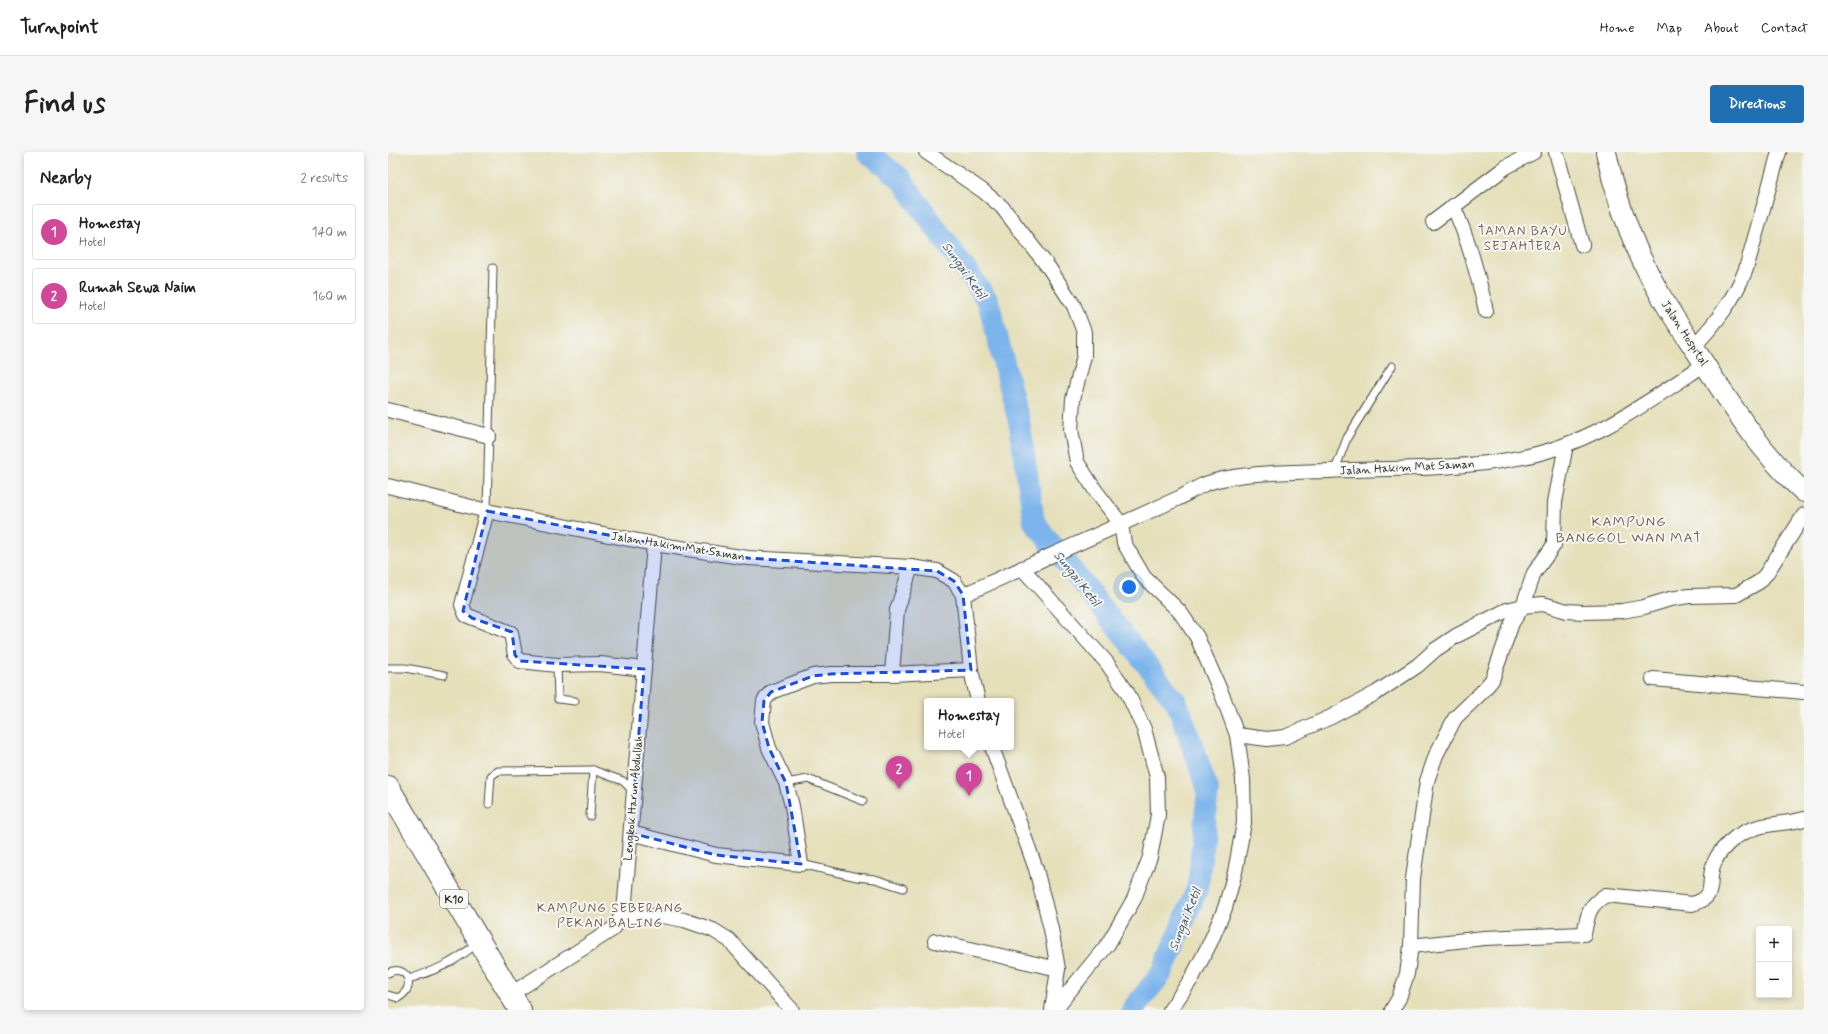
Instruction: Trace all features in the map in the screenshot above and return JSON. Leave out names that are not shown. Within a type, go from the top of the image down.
[{"type":"main road","name":"Jalan Hospital","points":[[1606,152],[1618,199],[1633,241],[1661,296],[1734,410],[1789,479],[1804,492]]},
{"type":"main road","name":"K10","points":[[391,798],[516,1002]]},
{"type":"street","points":[[926,152],[983,191],[1002,207],[1049,268],[1074,306],[1084,332],[1084,356],[1073,399],[1071,430],[1077,462],[1095,490],[1121,524],[1124,543],[1144,577],[1180,612],[1197,637],[1223,697],[1237,735],[1243,780],[1244,823],[1235,872],[1225,908],[1210,943],[1192,978],[1170,1010]]},
{"type":"street","points":[[1433,222],[1506,167],[1534,152]]},
{"type":"street","points":[[1556,152],[1582,245]]},
{"type":"street","points":[[1694,347],[1716,324],[1740,286],[1746,270],[1779,152]]},
{"type":"street","points":[[1453,206],[1475,262],[1486,311]]},
{"type":"street","name":"Jalan Hakim Mat Saman","points":[[388,486],[487,511],[654,544],[748,558],[911,567],[937,571],[954,581],[963,595],[1179,498],[1203,485],[1252,476],[1335,470],[1443,467],[1482,463],[1518,458],[1566,445],[1615,423],[1705,364]]},
{"type":"street","points":[[388,410],[489,436]]},
{"type":"street","points":[[1392,1010],[1399,998],[1408,974],[1411,946],[1413,878],[1427,781],[1436,755],[1455,718],[1492,680],[1512,623],[1523,606],[1534,573],[1554,544],[1555,502],[1566,445]]},
{"type":"street","points":[[487,511],[462,605],[463,611],[472,618],[511,633],[515,655],[518,660],[556,665],[600,664],[644,669]]},
{"type":"street","points":[[1237,735],[1267,739],[1285,737],[1331,717],[1376,693],[1456,636],[1507,610],[1523,606],[1544,604],[1567,611],[1601,613],[1644,607],[1670,599],[1689,596],[1736,595],[1759,582],[1766,574],[1804,515]]},
{"type":"street","name":"Lengkok Harun Abdullah","points":[[516,1002],[613,929],[622,916],[625,901],[654,544]]},
{"type":"street","points":[[892,674],[897,610],[911,567]]},
{"type":"street","points":[[1022,568],[1107,663],[1127,692],[1144,730],[1158,777],[1158,816],[1150,857],[1134,899],[1108,944],[1053,1010]]},
{"type":"street","points":[[963,595],[971,670],[977,698]]},
{"type":"street","points":[[630,833],[716,855],[801,864],[792,806],[786,783],[769,748],[762,722],[764,701],[771,692],[813,676],[831,674],[892,674],[971,670]]},
{"type":"street","points":[[1653,679],[1804,692]]},
{"type":"street","points":[[993,750],[1036,869],[1051,929],[1058,969],[1053,1010]]},
{"type":"street","points":[[1411,946],[1484,938],[1584,934],[1587,918],[1594,902],[1606,895],[1692,904],[1703,901],[1709,894],[1714,863],[1725,847],[1735,838],[1751,829],[1769,823],[1804,819]]},
{"type":"street","points":[[622,916],[663,916],[684,920],[713,930],[729,940],[792,1010]]},
{"type":"street","points":[[935,941],[1058,969]]},
{"type":"lane","points":[[487,511],[493,268]]},
{"type":"lane","points":[[1335,470],[1347,438],[1392,366]]},
{"type":"lane","points":[[556,665],[558,699],[575,701]]},
{"type":"lane","points":[[388,668],[405,668],[444,675]]},
{"type":"lane","points":[[489,804],[491,776],[498,771],[593,770],[623,781],[634,792]]},
{"type":"lane","points":[[590,816],[593,770]]},
{"type":"lane","points":[[786,783],[808,779],[863,801]]},
{"type":"lane","points":[[801,864],[857,877],[875,879],[903,888]]},
{"type":"lane","points":[[409,979],[443,968],[458,959],[479,941]]},
{"type":"lane","points":[[388,973],[397,970],[404,973],[409,979],[409,987],[406,994],[398,998],[388,995]]},
{"type":"highlighted area","points":[[487,511],[654,544],[748,558],[937,571],[954,581],[963,595],[971,670],[831,674],[813,676],[771,692],[764,701],[762,722],[769,748],[786,783],[801,864],[716,855],[631,833],[644,669],[520,661],[515,655],[512,632],[472,618],[463,611]]},
{"type":"waterway","name":"Sungai Ketil","points":[[867,152],[900,178],[988,301],[1020,426],[1034,522],[1177,703],[1208,790],[1198,887],[1162,973],[1132,1010]]},
{"type":"place","name":"Rumah Sewa Naim","points":[[899,789]]},
{"type":"place","name":"Homestay","points":[[969,796]]},
{"type":"district","name":"TAMAN BAYU SEJAHTERA","points":[[1523,238]]},
{"type":"district","name":"KAMPUNG BANGGOL WAN MAT","points":[[1629,530]]},
{"type":"district","name":"KAMPUNG SEBERANG PEKAN BALING","points":[[610,914]]}]
